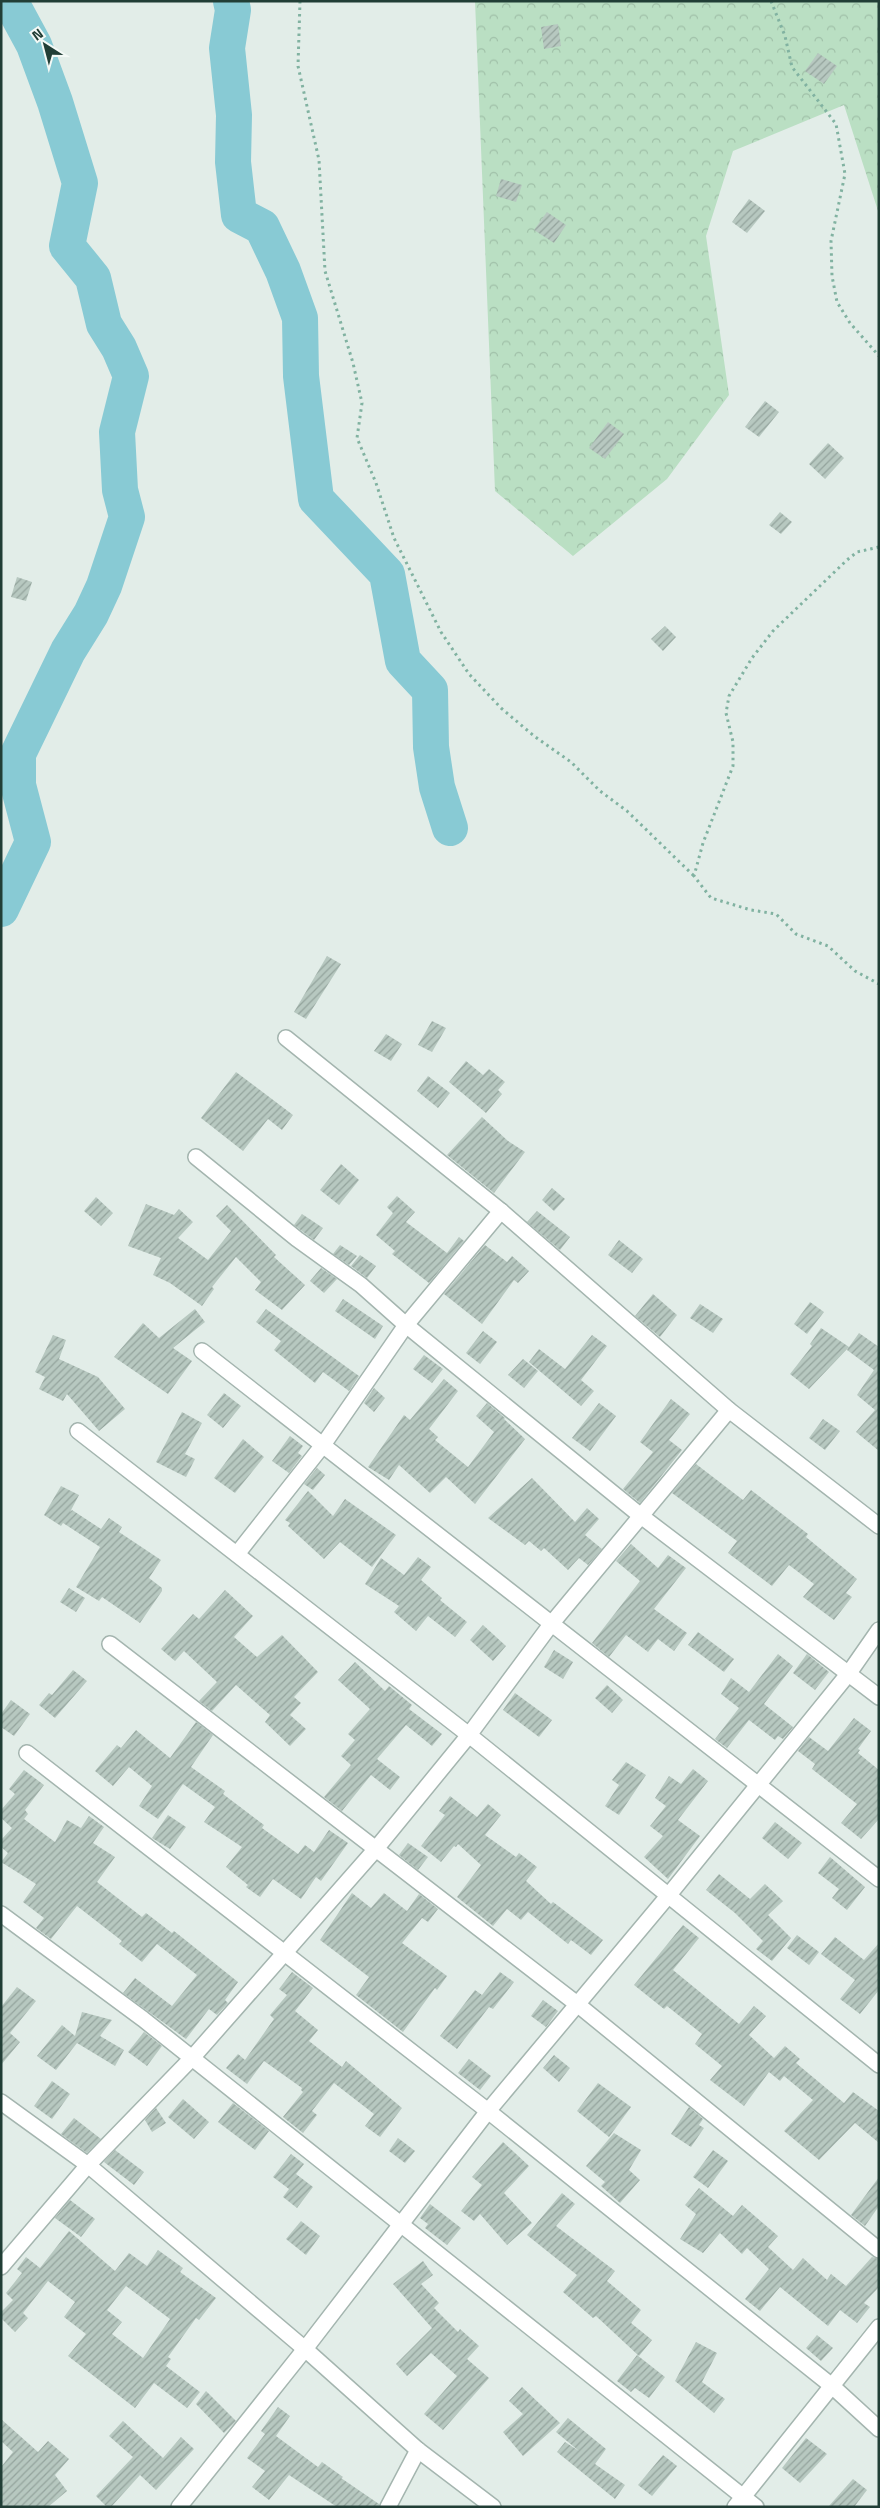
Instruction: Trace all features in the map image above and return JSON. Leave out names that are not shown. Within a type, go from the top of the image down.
[{"type":"street","points":[[286,1038],[501,1211],[728,1410],[879,1526]]},
{"type":"street","points":[[196,1157],[297,1239],[361,1285],[406,1325],[641,1516],[879,1697]]},
{"type":"street","points":[[237,1554],[323,1446],[406,1325],[501,1211]]},
{"type":"street","points":[[202,1351],[879,1879]]},
{"type":"street","points":[[1,2268],[88,2164],[192,2058],[284,1951],[375,1850],[469,1734],[552,1623],[728,1410]]},
{"type":"street","points":[[78,1431],[469,1734],[879,2065]]},
{"type":"street","points":[[179,2507],[305,2349],[488,2111],[668,1896],[848,1673],[879,1630]]},
{"type":"street","points":[[110,1644],[577,2004],[879,2250]]},
{"type":"street","points":[[27,1753],[488,2111],[832,2386],[879,2430]]},
{"type":"street","points":[[1,1914],[192,2058],[401,2223],[739,2502],[756,2507]]},
{"type":"street","points":[[1,2102],[88,2164],[305,2349],[418,2450],[492,2507]]},
{"type":"street","points":[[739,2502],[879,2327]]},
{"type":"street","points":[[388,2507],[418,2450]]},
{"type":"path","points":[[300,1],[298,66],[319,160],[326,271],[354,363],[362,404],[357,438],[376,483],[394,538],[441,632],[469,674],[528,730],[570,762],[600,791],[627,811],[694,876],[711,898],[750,910],[776,914],[796,934],[828,946],[855,971],[879,984]]},
{"type":"path","points":[[771,1],[785,36],[792,67],[836,124],[845,174],[831,241],[832,276],[837,302],[850,323],[879,356]]},
{"type":"path","points":[[694,876],[703,843],[733,766],[732,742],[726,713],[729,696],[752,658],[774,631],[847,560],[857,552],[879,547]]},
{"type":"green space","points":[[475,1],[879,1],[879,214],[844,105],[733,151],[706,236],[729,395],[667,479],[573,556],[495,491]]},
{"type":"building","points":[[558,24],[561,46],[544,49],[541,27]]},
{"type":"building","points":[[818,53],[837,66],[824,84],[805,71]]},
{"type":"building","points":[[501,179],[522,185],[516,202],[496,196]]},
{"type":"building","points":[[749,199],[765,211],[747,233],[732,222]]},
{"type":"building","points":[[547,212],[566,225],[554,243],[534,230]]},
{"type":"building","points":[[765,401],[779,412],[759,437],[745,427]]},
{"type":"building","points":[[608,422],[624,434],[605,459],[589,448]]},
{"type":"building","points":[[828,443],[844,458],[825,479],[809,464]]},
{"type":"building","points":[[780,512],[792,522],[781,534],[769,525]]},
{"type":"building","points":[[17,577],[32,582],[26,601],[11,597]]},
{"type":"building","points":[[665,626],[676,637],[663,651],[651,639]]},
{"type":"building","points":[[327,956],[341,964],[306,1019],[294,1012]]},
{"type":"building","points":[[432,1021],[446,1028],[432,1052],[418,1045]]},
{"type":"building","points":[[386,1034],[402,1044],[391,1061],[374,1051]]},
{"type":"building","points":[[466,1061],[483,1075],[489,1069],[505,1082],[498,1090],[502,1094],[486,1113],[449,1082]]},
{"type":"building","points":[[236,1072],[293,1115],[282,1130],[268,1119],[243,1151],[201,1118]]},
{"type":"building","points":[[428,1076],[450,1093],[438,1108],[417,1091]]},
{"type":"building","points":[[482,1117],[508,1141],[525,1152],[494,1193],[447,1155]]},
{"type":"building","points":[[341,1164],[359,1180],[339,1205],[320,1190]]},
{"type":"building","points":[[552,1188],[565,1199],[554,1211],[542,1200]]},
{"type":"building","points":[[397,1196],[415,1212],[406,1222],[447,1253],[459,1237],[464,1241],[429,1283],[392,1254],[395,1251],[376,1235],[393,1213],[387,1207]]},
{"type":"building","points":[[96,1197],[113,1213],[101,1226],[84,1211]]},
{"type":"building","points":[[146,1204],[174,1215],[179,1209],[193,1222],[178,1238],[208,1260],[231,1231],[216,1216],[227,1205],[276,1255],[274,1257],[305,1285],[282,1310],[255,1290],[261,1282],[236,1257],[212,1287],[214,1289],[202,1306],[170,1283],[153,1275],[161,1258],[128,1246]]},
{"type":"building","points":[[537,1211],[570,1237],[560,1250],[527,1222]]},
{"type":"building","points":[[302,1214],[323,1228],[314,1240],[294,1225]]},
{"type":"building","points":[[619,1240],[643,1259],[632,1273],[608,1255]]},
{"type":"building","points":[[340,1245],[357,1256],[349,1265],[333,1254]]},
{"type":"building","points":[[485,1245],[507,1262],[512,1256],[529,1271],[518,1283],[514,1280],[482,1324],[444,1294]]},
{"type":"building","points":[[360,1255],[376,1266],[367,1278],[351,1266]]},
{"type":"building","points":[[321,1268],[337,1279],[324,1293],[310,1281]]},
{"type":"building","points":[[653,1294],[677,1315],[660,1337],[635,1316]]},
{"type":"building","points":[[343,1299],[383,1326],[375,1339],[335,1311]]},
{"type":"building","points":[[810,1302],[824,1312],[807,1334],[794,1324]]},
{"type":"building","points":[[700,1304],[723,1319],[713,1333],[690,1318]]},
{"type":"building","points":[[195,1309],[205,1322],[173,1348],[192,1361],[168,1394],[114,1357],[143,1323],[159,1338]]},
{"type":"building","points":[[266,1309],[359,1376],[349,1391],[323,1372],[315,1383],[274,1350],[281,1341],[256,1322]]},
{"type":"building","points":[[821,1328],[849,1347],[809,1389],[790,1374],[812,1346],[810,1344]]},
{"type":"building","points":[[483,1331],[497,1342],[480,1364],[466,1353]]},
{"type":"building","points":[[859,1333],[879,1347],[879,1451],[856,1432],[875,1410],[857,1395],[874,1370],[847,1350]]},
{"type":"building","points":[[53,1335],[66,1340],[59,1359],[98,1377],[125,1409],[99,1431],[67,1394],[63,1401],[39,1389],[45,1377],[35,1372]]},
{"type":"building","points":[[592,1335],[607,1346],[581,1380],[594,1391],[581,1406],[529,1362],[539,1349],[565,1369]]},
{"type":"building","points":[[424,1355],[443,1369],[432,1383],[413,1369]]},
{"type":"building","points":[[523,1359],[538,1371],[524,1388],[508,1375]]},
{"type":"building","points":[[444,1379],[458,1391],[429,1429],[438,1437],[435,1440],[468,1467],[494,1432],[476,1416],[487,1403],[525,1439],[475,1504],[446,1477],[430,1493],[399,1465],[389,1480],[368,1467],[404,1415],[410,1420]]},
{"type":"building","points":[[374,1388],[385,1398],[374,1412],[364,1403]]},
{"type":"building","points":[[224,1393],[241,1406],[223,1428],[207,1415]]},
{"type":"building","points":[[671,1399],[690,1414],[669,1440],[682,1450],[640,1503],[623,1489],[653,1452],[640,1442]]},
{"type":"building","points":[[599,1403],[616,1416],[590,1451],[572,1438]]},
{"type":"building","points":[[182,1412],[202,1423],[185,1454],[195,1459],[186,1477],[156,1462]]},
{"type":"building","points":[[823,1419],[840,1431],[825,1450],[809,1438]]},
{"type":"building","points":[[290,1436],[303,1446],[298,1453],[302,1456],[289,1473],[272,1461]]},
{"type":"building","points":[[243,1439],[264,1457],[235,1493],[214,1478]]},
{"type":"building","points":[[696,1464],[743,1500],[751,1490],[808,1534],[806,1537],[857,1579],[846,1593],[852,1597],[834,1620],[803,1597],[814,1584],[789,1565],[772,1586],[728,1553],[737,1541],[672,1493]]},
{"type":"building","points":[[317,1468],[325,1475],[313,1490],[304,1484]]},
{"type":"building","points":[[532,1478],[575,1522],[587,1508],[599,1519],[585,1535],[602,1549],[588,1565],[579,1558],[568,1570],[544,1548],[541,1551],[529,1541],[525,1545],[488,1518]]},
{"type":"building","points":[[61,1486],[79,1495],[70,1512],[72,1510],[101,1529],[109,1518],[122,1527],[119,1532],[161,1560],[149,1578],[162,1588],[162,1591],[140,1623],[102,1597],[99,1601],[76,1587],[100,1547],[63,1523],[61,1526],[44,1515]]},
{"type":"building","points":[[308,1491],[333,1516],[345,1499],[396,1535],[372,1567],[340,1542],[324,1559],[288,1526],[290,1523],[285,1520]]},
{"type":"building","points":[[631,1544],[658,1568],[668,1555],[686,1568],[654,1609],[687,1633],[674,1651],[658,1639],[648,1652],[626,1635],[609,1657],[592,1643],[640,1581],[616,1561]]},
{"type":"building","points":[[418,1557],[431,1567],[421,1580],[442,1598],[440,1600],[467,1622],[455,1637],[428,1616],[416,1631],[394,1612],[399,1606],[365,1584],[381,1558],[404,1575]]},
{"type":"building","points":[[69,1588],[85,1598],[76,1612],[60,1602]]},
{"type":"building","points":[[225,1590],[253,1616],[234,1637],[257,1657],[282,1635],[318,1672],[294,1697],[301,1703],[290,1715],[306,1729],[290,1746],[265,1722],[270,1715],[236,1685],[212,1711],[199,1701],[217,1682],[184,1651],[175,1661],[161,1649],[193,1614],[199,1619]]},
{"type":"building","points":[[483,1625],[506,1646],[493,1661],[470,1640]]},
{"type":"building","points":[[698,1632],[734,1659],[724,1672],[688,1645]]},
{"type":"building","points":[[554,1650],[573,1662],[563,1679],[544,1667]]},
{"type":"building","points":[[778,1654],[793,1666],[764,1704],[793,1727],[783,1739],[778,1736],[775,1740],[749,1720],[727,1748],[715,1739],[739,1708],[721,1694],[731,1678],[749,1692]]},
{"type":"building","points":[[807,1654],[829,1672],[815,1690],[793,1673]]},
{"type":"building","points":[[355,1662],[385,1691],[389,1686],[412,1705],[409,1709],[442,1734],[432,1746],[406,1725],[377,1759],[400,1777],[390,1790],[371,1775],[342,1811],[324,1797],[351,1765],[341,1756],[355,1740],[348,1734],[370,1709],[338,1680]]},
{"type":"building","points":[[73,1670],[87,1681],[55,1718],[39,1705],[49,1693],[52,1695]]},
{"type":"building","points":[[607,1685],[623,1700],[612,1713],[595,1698]]},
{"type":"building","points":[[515,1693],[552,1720],[539,1737],[503,1710]]},
{"type":"building","points":[[11,1700],[30,1714],[14,1736],[1,1727],[1,1714]]},
{"type":"building","points":[[854,1718],[871,1731],[858,1749],[860,1750],[858,1753],[879,1770],[879,1819],[861,1839],[841,1823],[857,1804],[812,1769],[815,1764],[798,1751],[809,1737],[828,1751]]},
{"type":"building","points":[[196,1722],[213,1735],[191,1767],[225,1791],[223,1794],[264,1825],[262,1828],[298,1854],[305,1845],[314,1852],[329,1830],[348,1843],[321,1881],[316,1877],[301,1899],[273,1879],[260,1897],[246,1887],[248,1885],[226,1867],[242,1847],[204,1822],[215,1807],[183,1784],[158,1819],[139,1806],[152,1786],[129,1767],[113,1786],[95,1771],[117,1745],[121,1748],[136,1730],[170,1758]]},
{"type":"building","points":[[626,1762],[646,1775],[619,1815],[605,1806],[619,1785],[612,1780]]},
{"type":"building","points":[[693,1769],[708,1781],[678,1820],[700,1836],[668,1879],[644,1857],[663,1836],[650,1826],[666,1806],[655,1798],[669,1776],[681,1784]]},
{"type":"building","points":[[24,1770],[44,1785],[25,1810],[28,1814],[24,1819],[55,1842],[67,1820],[81,1828],[89,1816],[104,1827],[93,1843],[115,1857],[97,1882],[142,1917],[146,1913],[172,1933],[174,1931],[238,1982],[225,2000],[228,2003],[217,2015],[209,2009],[186,2039],[123,1993],[135,1978],[172,2006],[197,1975],[157,1944],[142,1962],[119,1944],[122,1941],[77,1906],[51,1939],[36,1928],[44,1918],[23,1902],[36,1884],[1,1862],[8,1853],[1,1847],[1,1840],[12,1828],[1,1818],[1,1810],[15,1794],[9,1789]]},
{"type":"building","points":[[450,1796],[477,1817],[488,1804],[501,1815],[485,1835],[516,1857],[519,1853],[537,1867],[526,1881],[551,1904],[553,1902],[603,1940],[591,1955],[571,1940],[568,1944],[528,1912],[521,1920],[507,1909],[493,1926],[457,1897],[481,1865],[458,1844],[456,1847],[454,1846],[441,1862],[421,1846],[445,1815],[439,1811]]},
{"type":"building","points":[[168,1815],[186,1827],[170,1849],[152,1838]]},
{"type":"building","points":[[775,1822],[802,1843],[788,1859],[762,1838]]},
{"type":"building","points":[[408,1843],[428,1857],[418,1870],[399,1855]]},
{"type":"building","points":[[830,1857],[865,1887],[847,1910],[832,1898],[839,1889],[818,1873]]},
{"type":"building","points":[[719,1874],[750,1899],[765,1884],[783,1901],[768,1915],[791,1938],[772,1961],[756,1949],[763,1941],[735,1913],[706,1890]]},
{"type":"building","points":[[352,1893],[371,1908],[384,1893],[407,1911],[419,1894],[438,1909],[428,1922],[422,1918],[402,1943],[447,1976],[437,1990],[435,1988],[403,2032],[356,1995],[369,1977],[320,1940]]},
{"type":"building","points":[[683,1925],[699,1938],[673,1970],[739,2024],[754,2006],[766,2016],[749,2035],[774,2058],[785,2046],[800,2059],[796,2063],[844,2103],[853,2092],[879,2111],[879,2143],[855,2123],[819,2160],[784,2131],[813,2100],[784,2076],[780,2081],[769,2072],[744,2106],[710,2080],[722,2066],[695,2044],[702,2034],[667,2006],[664,2009],[634,1985]]},
{"type":"building","points":[[797,1935],[819,1952],[809,1965],[787,1948]]},
{"type":"building","points":[[835,1937],[864,1960],[879,1943],[879,1990],[860,2014],[840,1999],[855,1980],[821,1954]]},
{"type":"building","points":[[292,1972],[313,1988],[295,2011],[318,2030],[309,2041],[342,2067],[346,2061],[402,2108],[380,2137],[365,2126],[374,2114],[334,2083],[312,2111],[317,2115],[303,2133],[283,2117],[303,2092],[302,2088],[264,2061],[247,2084],[226,2068],[238,2054],[245,2060],[274,2019],[270,2015],[287,1995],[279,1989]]},
{"type":"building","points":[[500,1972],[514,1982],[493,2009],[489,2007],[457,2049],[440,2036],[475,1990],[482,1995]]},
{"type":"building","points":[[17,1987],[36,2001],[10,2033],[20,2042],[1,2065],[1,2007]]},
{"type":"building","points":[[543,2000],[558,2011],[546,2027],[531,2016]]},
{"type":"building","points":[[82,2012],[112,2020],[100,2036],[124,2050],[115,2066],[77,2043],[56,2070],[37,2056],[62,2025],[75,2036]]},
{"type":"building","points":[[144,2032],[162,2046],[147,2066],[128,2052]]},
{"type":"building","points":[[554,2055],[570,2068],[559,2082],[543,2068]]},
{"type":"building","points":[[469,2059],[491,2076],[480,2090],[458,2073]]},
{"type":"building","points":[[52,2081],[70,2094],[52,2119],[34,2106]]},
{"type":"building","points":[[598,2083],[631,2107],[609,2137],[577,2111]]},
{"type":"building","points":[[183,2099],[209,2122],[194,2139],[168,2117]]},
{"type":"building","points":[[233,2103],[269,2131],[255,2150],[218,2122]]},
{"type":"building","points":[[689,2107],[703,2119],[699,2125],[704,2128],[691,2147],[671,2134]]},
{"type":"building","points":[[156,2108],[166,2123],[152,2132],[145,2120]]},
{"type":"building","points":[[74,2118],[101,2139],[87,2153],[61,2134]]},
{"type":"building","points":[[614,2133],[641,2150],[629,2170],[640,2180],[620,2203],[601,2186],[605,2182],[586,2166]]},
{"type":"building","points":[[398,2138],[415,2151],[405,2163],[389,2151]]},
{"type":"building","points":[[503,2142],[529,2166],[504,2193],[532,2223],[507,2245],[480,2214],[474,2221],[461,2211],[482,2185],[472,2177]]},
{"type":"building","points":[[115,2150],[144,2172],[134,2185],[104,2162]]},
{"type":"building","points":[[713,2150],[728,2161],[708,2188],[693,2177]]},
{"type":"building","points":[[291,2154],[304,2164],[296,2174],[313,2187],[297,2208],[283,2197],[289,2189],[273,2177]]},
{"type":"building","points":[[879,2177],[879,2206],[865,2226],[851,2215]]},
{"type":"building","points":[[699,2188],[733,2216],[742,2205],[778,2236],[768,2247],[793,2270],[803,2258],[827,2280],[831,2274],[846,2286],[872,2257],[879,2259],[879,2287],[864,2303],[870,2307],[857,2323],[840,2310],[828,2326],[780,2287],[760,2311],[745,2299],[769,2269],[747,2248],[742,2254],[720,2233],[703,2253],[680,2239],[696,2214],[685,2205]]},
{"type":"building","points":[[562,2193],[575,2204],[556,2226],[615,2271],[607,2281],[641,2310],[631,2323],[652,2340],[639,2356],[596,2316],[593,2318],[563,2292],[577,2275],[527,2235]]},
{"type":"building","points":[[70,2200],[95,2219],[81,2237],[55,2218]]},
{"type":"building","points":[[430,2204],[461,2228],[447,2245],[425,2228],[428,2224],[420,2218]]},
{"type":"building","points":[[301,2221],[320,2236],[306,2255],[286,2239]]},
{"type":"building","points":[[69,2231],[115,2271],[129,2253],[147,2266],[158,2250],[183,2268],[180,2272],[216,2298],[199,2320],[196,2318],[168,2357],[171,2359],[166,2366],[200,2392],[187,2408],[154,2383],[135,2408],[68,2356],[86,2334],[64,2317],[75,2302],[48,2281],[23,2313],[28,2318],[15,2332],[1,2318],[1,2312],[13,2300],[6,2293],[22,2273],[17,2269],[26,2257],[40,2268]],"holes":[[[126,2286],[170,2319],[143,2358],[112,2334],[122,2322],[107,2310]]]},
{"type":"building","points":[[423,2261],[433,2275],[421,2284],[439,2303],[434,2308],[458,2332],[460,2329],[479,2346],[467,2359],[489,2378],[443,2430],[424,2414],[457,2376],[431,2353],[407,2376],[396,2364],[432,2328],[393,2284]]},
{"type":"building","points":[[817,2335],[833,2348],[821,2361],[806,2348]]},
{"type":"building","points":[[696,2342],[717,2353],[702,2382],[725,2399],[714,2413],[675,2381]]},
{"type":"building","points":[[637,2355],[665,2377],[649,2398],[635,2388],[631,2392],[617,2381]]},
{"type":"building","points":[[522,2387],[560,2423],[523,2456],[503,2432],[523,2414],[509,2401]]},
{"type":"building","points":[[206,2391],[236,2421],[224,2433],[196,2404]]},
{"type":"building","points":[[278,2407],[290,2416],[276,2436],[318,2467],[322,2462],[343,2477],[341,2478],[379,2504],[379,2507],[337,2507],[289,2475],[269,2500],[252,2487],[265,2471],[247,2458],[265,2434],[261,2431]]},
{"type":"building","points":[[568,2418],[606,2449],[595,2464],[625,2485],[615,2499],[557,2452],[565,2442],[579,2451],[556,2432]]},
{"type":"building","points":[[1,2419],[38,2452],[48,2441],[69,2459],[55,2475],[67,2491],[48,2507],[1,2507],[1,2467],[13,2452],[1,2441]]},
{"type":"building","points":[[123,2421],[163,2458],[181,2437],[194,2449],[156,2490],[140,2475],[111,2507],[107,2507],[96,2496],[133,2457],[109,2436]]},
{"type":"building","points":[[806,2438],[827,2454],[800,2483],[782,2468]]},
{"type":"building","points":[[663,2455],[677,2466],[652,2496],[638,2485]]},
{"type":"building","points":[[853,2479],[867,2490],[854,2507],[828,2507]]},
{"type":"waterway","points":[[1,909],[33,842],[18,785],[18,754],[68,651],[91,614],[104,586],[127,517],[120,490],[117,432],[131,376],[119,348],[104,324],[93,278],[67,246],[80,183],[55,102],[34,45],[14,8],[13,1]]},
{"type":"waterway","points":[[231,1],[233,10],[227,48],[234,115],[233,162],[239,215],[262,227],[283,271],[300,318],[301,376],[316,499],[387,574],[403,661],[430,690],[431,747],[437,787],[450,828]]}]
